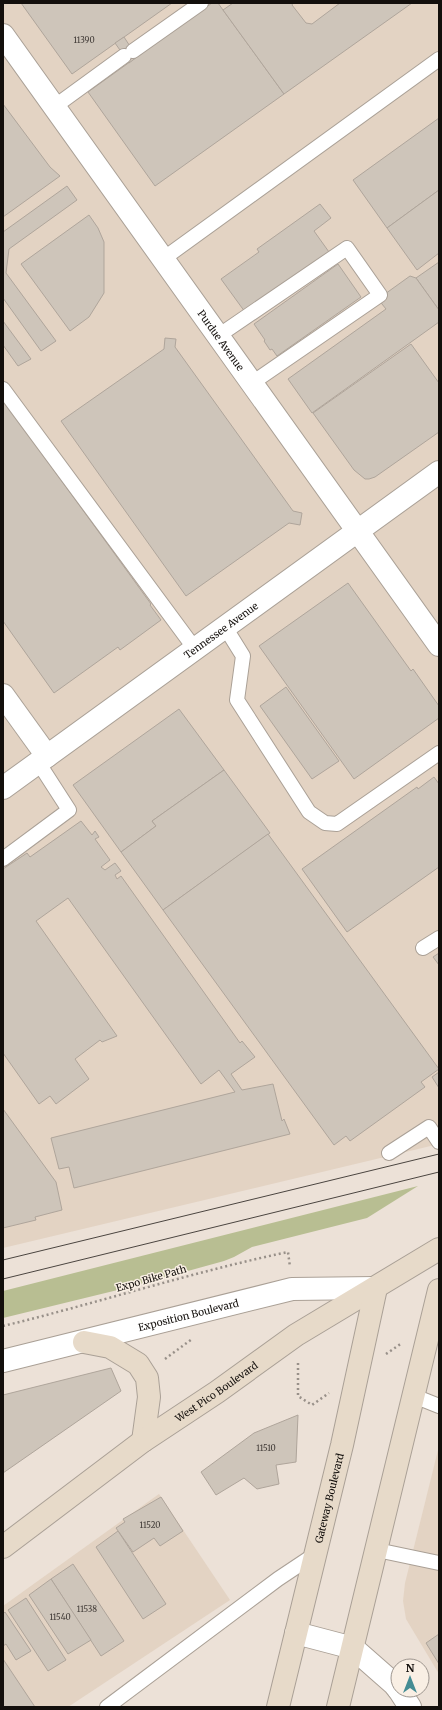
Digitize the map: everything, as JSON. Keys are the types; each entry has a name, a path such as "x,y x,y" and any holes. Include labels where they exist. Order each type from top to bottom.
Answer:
{"main road":[{"name":"West Pico Boulevard","path":"3,1547 143,1442 217,1392 296,1335 439,1249"},
{"name":"Gateway Boulevard","path":"278,1707 317,1552 376,1288"},
{"path":"338,1707 439,1290"},
{"path":"84,1342 110,1347 138,1364 147,1378 149,1397 143,1442"}],"street":[{"name":"Purdue Avenue","path":"3,35 439,645"},
{"name":"Tennessee Avenue","path":"3,788 439,472"},
{"path":"3,696 42,759"},
{"name":"Exposition Boulevard","path":"3,1361 292,1289 376,1288"},
{"path":"296,1633 353,1648 390,1680"},
{"path":"404,1698 410,1707"}],"lane":[{"path":"54,106 201,3"},
{"path":"163,259 439,59"},
{"path":"218,336 347,248 380,295 252,383"},
{"path":"3,389 195,649"},
{"path":"225,627 243,656 237,700 309,812 325,823 337,824 439,753"},
{"path":"3,859 69,810 42,759"},
{"path":"423,948 439,938"},
{"path":"390,1153 429,1127 439,1142"},
{"path":"414,1396 439,1406"},
{"path":"377,1550 439,1563"},
{"path":"107,1707 278,1579 317,1552"}],"path":[{"name":"Expo Bike Path","path":"3,1326 54,1314 184,1277 288,1252 290,1268"},
{"path":"165,1359 195,1338"},
{"path":"298,1390 298,1396 312,1405 318,1400"}],"shaded area":[{"path":"3,3 439,3 439,1144 3,1248"},
{"path":"439,1446 439,1674 406,1619 403,1601 405,1583"},
{"path":"159,1494 230,1600 68,1707 3,1707 3,1606"}],"green space":[{"path":"418,1186 367,1218 252,1247 224,1261 130,1287 3,1318 3,1291"}],"building":[{"path":"21,3 172,3 72,74"},
{"path":"212,3 218,3 284,94 155,186 88,92"},
{"path":"233,3 293,3 292,5 306,23 312,24 340,3 412,3 284,94 223,10"},
{"path":"124,37 137,57 129,63 115,43"},
{"path":"3,104 50,167 60,176 3,217"},
{"path":"439,118 439,190 387,228 353,180"},
{"path":"67,186 77,200 9,249 6,273 56,341 41,351 3,298 3,232"},
{"path":"439,190 439,253 417,270 387,228"},
{"path":"320,204 331,218 314,231 329,252 245,312 221,279 259,252 257,249"},
{"path":"89,215 98,228 104,242 104,293 89,317 70,331 21,264"},
{"path":"439,262 439,310 416,278"},
{"path":"338,264 361,297 277,356 272,349 270,350 254,324"},
{"path":"410,276 416,278 439,310 439,322 312,413 288,379 386,309 378,299"},
{"path":"3,321 31,359 18,366 3,345"},
{"path":"165,338 176,339 175,347 293,511 302,513 300,525 289,523 186,596 61,421 164,349"},
{"path":"411,344 439,383 439,432 375,477 365,479 354,470 313,413"},
{"path":"3,400 151,604 150,605 161,620 120,650 118,647 54,693 3,621"},
{"path":"348,583 411,671 413,669 439,706 439,718 354,779 259,646"},
{"path":"286,687 339,761 312,779 260,706"},
{"path":"179,709 224,770 152,821 156,826 121,852 73,785"},
{"path":"224,770 270,833 163,910 121,852 156,826 152,821"},
{"path":"434,777 439,784 439,867 347,932 302,869 417,787 418,789"},
{"path":"81,821 92,835 95,831 99,837 95,839 110,860 101,867 105,870 115,863 121,871 115,875 117,879 121,876 240,1043 242,1041 255,1057 231,1074 242,1090 273,1084 282,1121 284,1119 290,1134 74,1188 69,1167 59,1169 51,1138 235,1092 219,1070 201,1084 68,898 36,921 117,1036 102,1042 100,1040 75,1059 89,1079 56,1104 50,1096 39,1104 3,1053 3,869 27,853 30,857"},
{"path":"268,834 439,1069 421,1082 425,1087 350,1141 346,1136 334,1145 163,910"},
{"path":"439,953 439,965 433,957"},
{"path":"439,1072 439,1088 432,1077"},
{"path":"3,1109 56,1182 62,1210 35,1217 36,1220 3,1228"},
{"path":"111,1368 121,1391 3,1473 3,1395"},
{"path":"298,1415 296,1462 276,1465 279,1484 257,1489 244,1478 216,1495 201,1472 254,1433"},
{"path":"161,1497 183,1531 160,1546 154,1538 133,1552 116,1528 125,1522 123,1519"},
{"path":"118,1531 166,1604 143,1619 96,1547"},
{"path":"73,1564 124,1641 101,1656 51,1579"},
{"path":"51,1579 91,1640 68,1654 29,1595"},
{"path":"26,1598 66,1660 48,1671 8,1610"},
{"path":"5,1612 31,1651 16,1660 6,1644 3,1646 3,1614"},
{"path":"439,1634 439,1664 426,1643"},
{"path":"3,1659 35,1707 3,1707"}],"tram line":[{"path":"3,1260 439,1154"},
{"path":"3,1279 439,1172"}]}
